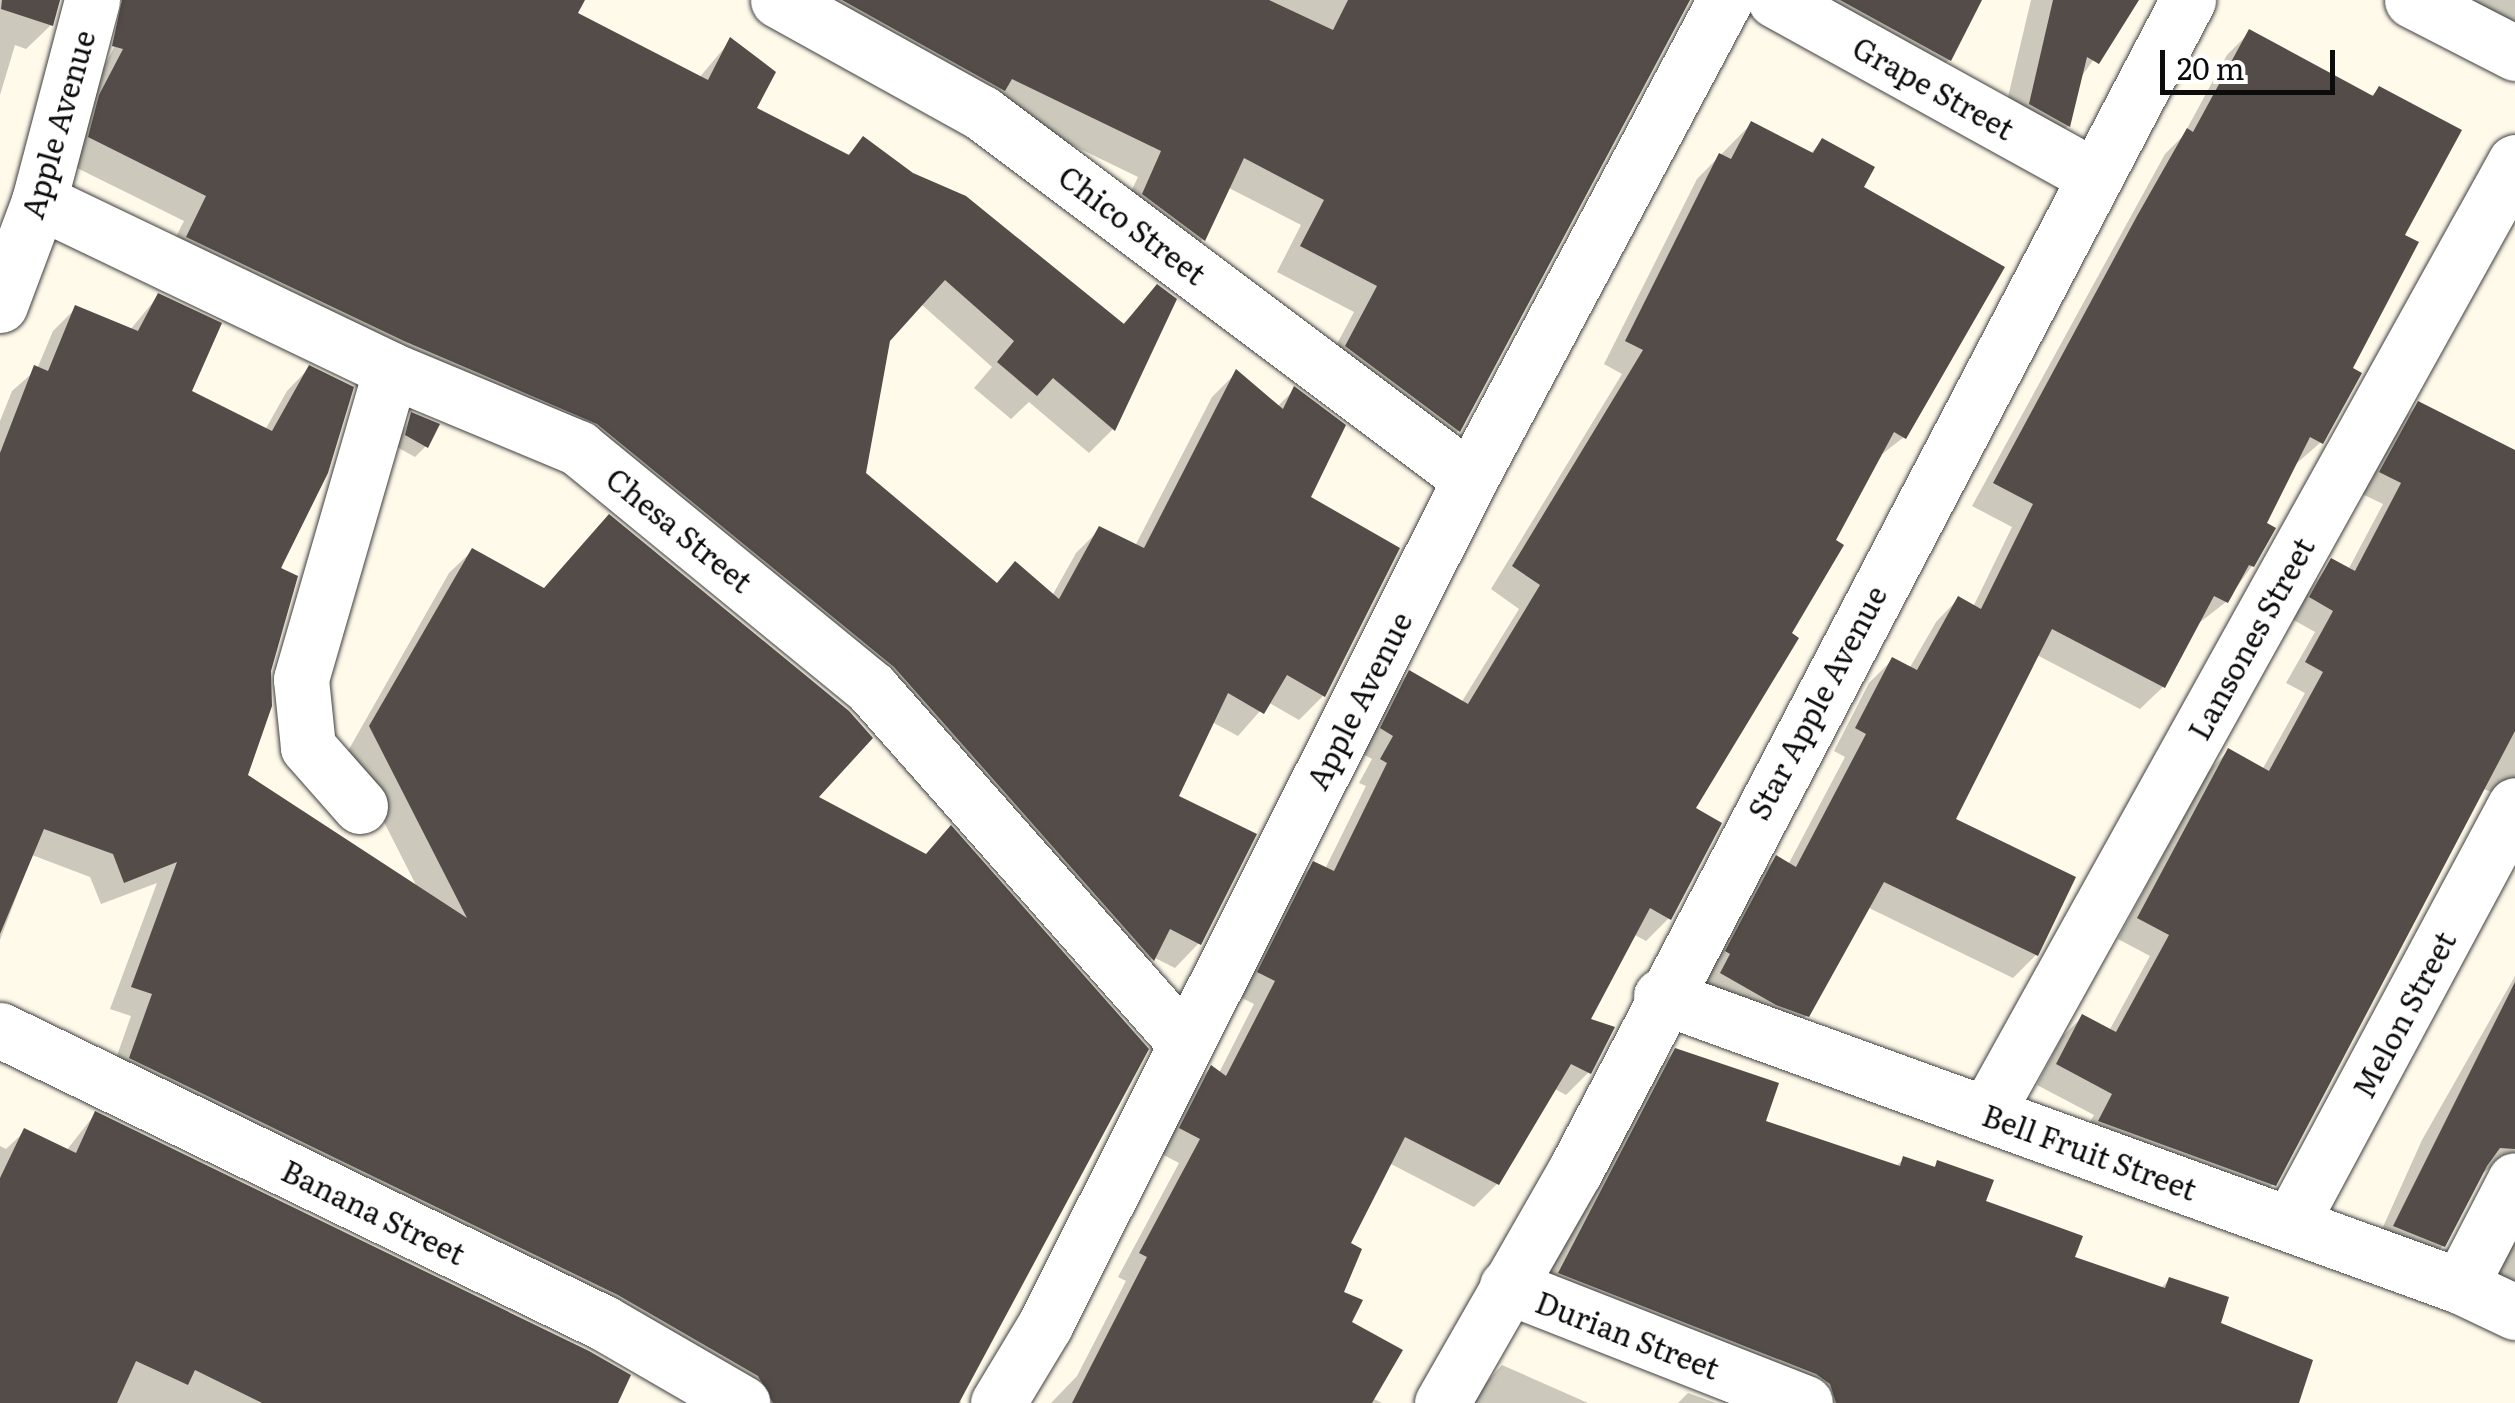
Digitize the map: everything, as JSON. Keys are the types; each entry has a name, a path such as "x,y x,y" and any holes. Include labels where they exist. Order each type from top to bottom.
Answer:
{"street":[{"name":"Apple Avenue","path":"0,305 38,201 92,0"},
{"name":"Chico Street","path":"778,0 982,113 1470,479"},
{"name":"Apple Avenue","path":"998,1403 1044,1325 1470,479 1726,0"},
{"name":"Grape Street","path":"1775,0 2092,175"},
{"name":"Star Apple Avenue","path":"1442,1403 1575,1170 1662,996 2092,175 2188,0"},
{"path":"2412,0 2515,53"},
{"name":"Lansones Street","path":"1986,1114 2515,162"},
{"name":"Chesa Street","path":"38,201 391,370 578,448 717,556 871,688 1185,1043"},
{"path":"360,806 308,747 301,679 391,370"},
{"name":"Melon Street","path":"2291,1223 2515,806"},
{"name":"Bell Fruit Street","path":"1662,996 2291,1223 2460,1286 2515,1312"},
{"name":"Banana Street","path":"0,1030 604,1322 742,1403"},
{"path":"2460,1286 2515,1180"},
{"name":"Durian Street","path":"1507,1286 1805,1403"}],"building":[{"path":"2,0 60,0 53,26 1,9"},
{"path":"122,0 585,0 578,13 708,80 730,37 776,72 757,108 849,155 863,136 913,173 966,196 1124,324 1157,284 1177,299 1115,431 1053,378 1037,396 997,362 1014,341 945,280 890,341 866,473 997,583 1015,561 1059,599 1099,526 1144,548 1236,369 1283,409 1294,386 1346,425 1311,497 1400,548 1325,697 1287,675 1264,714 1228,693 1179,796 1257,834 1201,945 1170,929 1154,961 894,667 597,424 404,341 186,237 206,196 88,137 99,95 123,49 112,46"},
{"path":"842,0 1269,0 1333,30 1348,0 1690,0 1460,432 1345,346 1377,286 1300,246 1324,200 1244,158 1205,241 1142,194 1161,151 1012,79 1005,91"},
{"path":"1840,0 1982,0 1951,61"},
{"path":"2053,0 2139,0 2099,64 2087,57 2070,127 2029,104"},
{"path":"2249,29 2373,96 2379,86 2462,130 2405,235 2419,242 2353,368 2362,373 2323,444 2310,437 2267,523 2276,528 2254,567 2249,565 2228,603 2214,596 2165,688 2052,629 1956,819 2076,877 2038,956 1884,882 1809,1017 1776,1005 1720,973 1730,954 1725,951 1776,855 1796,867 1866,734 1855,728 1892,657 1917,670 1958,596 1981,609 2033,504 1993,483 2137,216 2187,128 2193,132"},
{"path":"1751,121 1813,153 1822,138 1875,167 1864,187 2005,267 1906,439 1894,432 1836,540 1844,545 1792,633 1799,638 1696,808 1722,823 1671,920 1650,908 1591,1019 1615,1027 1591,1074 1571,1064 1499,1185 1405,1137 1351,1243 1362,1249 1344,1292 1363,1300 1352,1322 1403,1350 1372,1403 1072,1403 1147,1257 1139,1253 1200,1139 1179,1128 1211,1065 1226,1076 1275,981 1257,972 1313,861 1334,871 1387,763 1380,759 1393,736 1380,728 1409,670 1468,704 1540,585 1512,566 1643,350 1625,341 1719,153 1731,159"},
{"path":"158,293 222,323 192,391 272,431 309,365 354,387 328,473 281,568 298,576 271,671 272,706 248,775 467,918 369,726 472,548 544,588 609,514 849,711 873,738 819,797 926,854 951,825 1149,1049 959,1403 773,1403 758,1376 618,1295 129,1058 152,994 131,987 177,862 124,883 113,854 44,829 0,934 0,453 34,365 48,371 75,305 138,331"},
{"path":"2418,401 2515,450 2515,731 2276,1186 2098,1121 2112,1094 2056,1064 2082,1014 2116,1032 2169,935 2137,918 2228,748 2269,771 2323,672 2305,662 2333,611 2309,597 2331,558 2355,571 2401,483 2379,472"},
{"path":"411,412 440,424 428,448 405,435"},
{"path":"2515,982 2515,1149 2500,1148 2487,1166 2445,1247 2393,1226"},
{"path":"1675,1048 1779,1083 1766,1121 1900,1166 1903,1156 1935,1167 1937,1160 1994,1180 1986,1201 2083,1236 2075,1257 2165,1288 2169,1277 2229,1297 2221,1323 2313,1360 2299,1403 1836,1403 1830,1384 1816,1374 1558,1273"},
{"path":"95,1111 589,1351 631,1375 618,1403 262,1403 195,1370 188,1385 136,1361 117,1403 0,1403 0,1178 24,1128 76,1153"}]}
